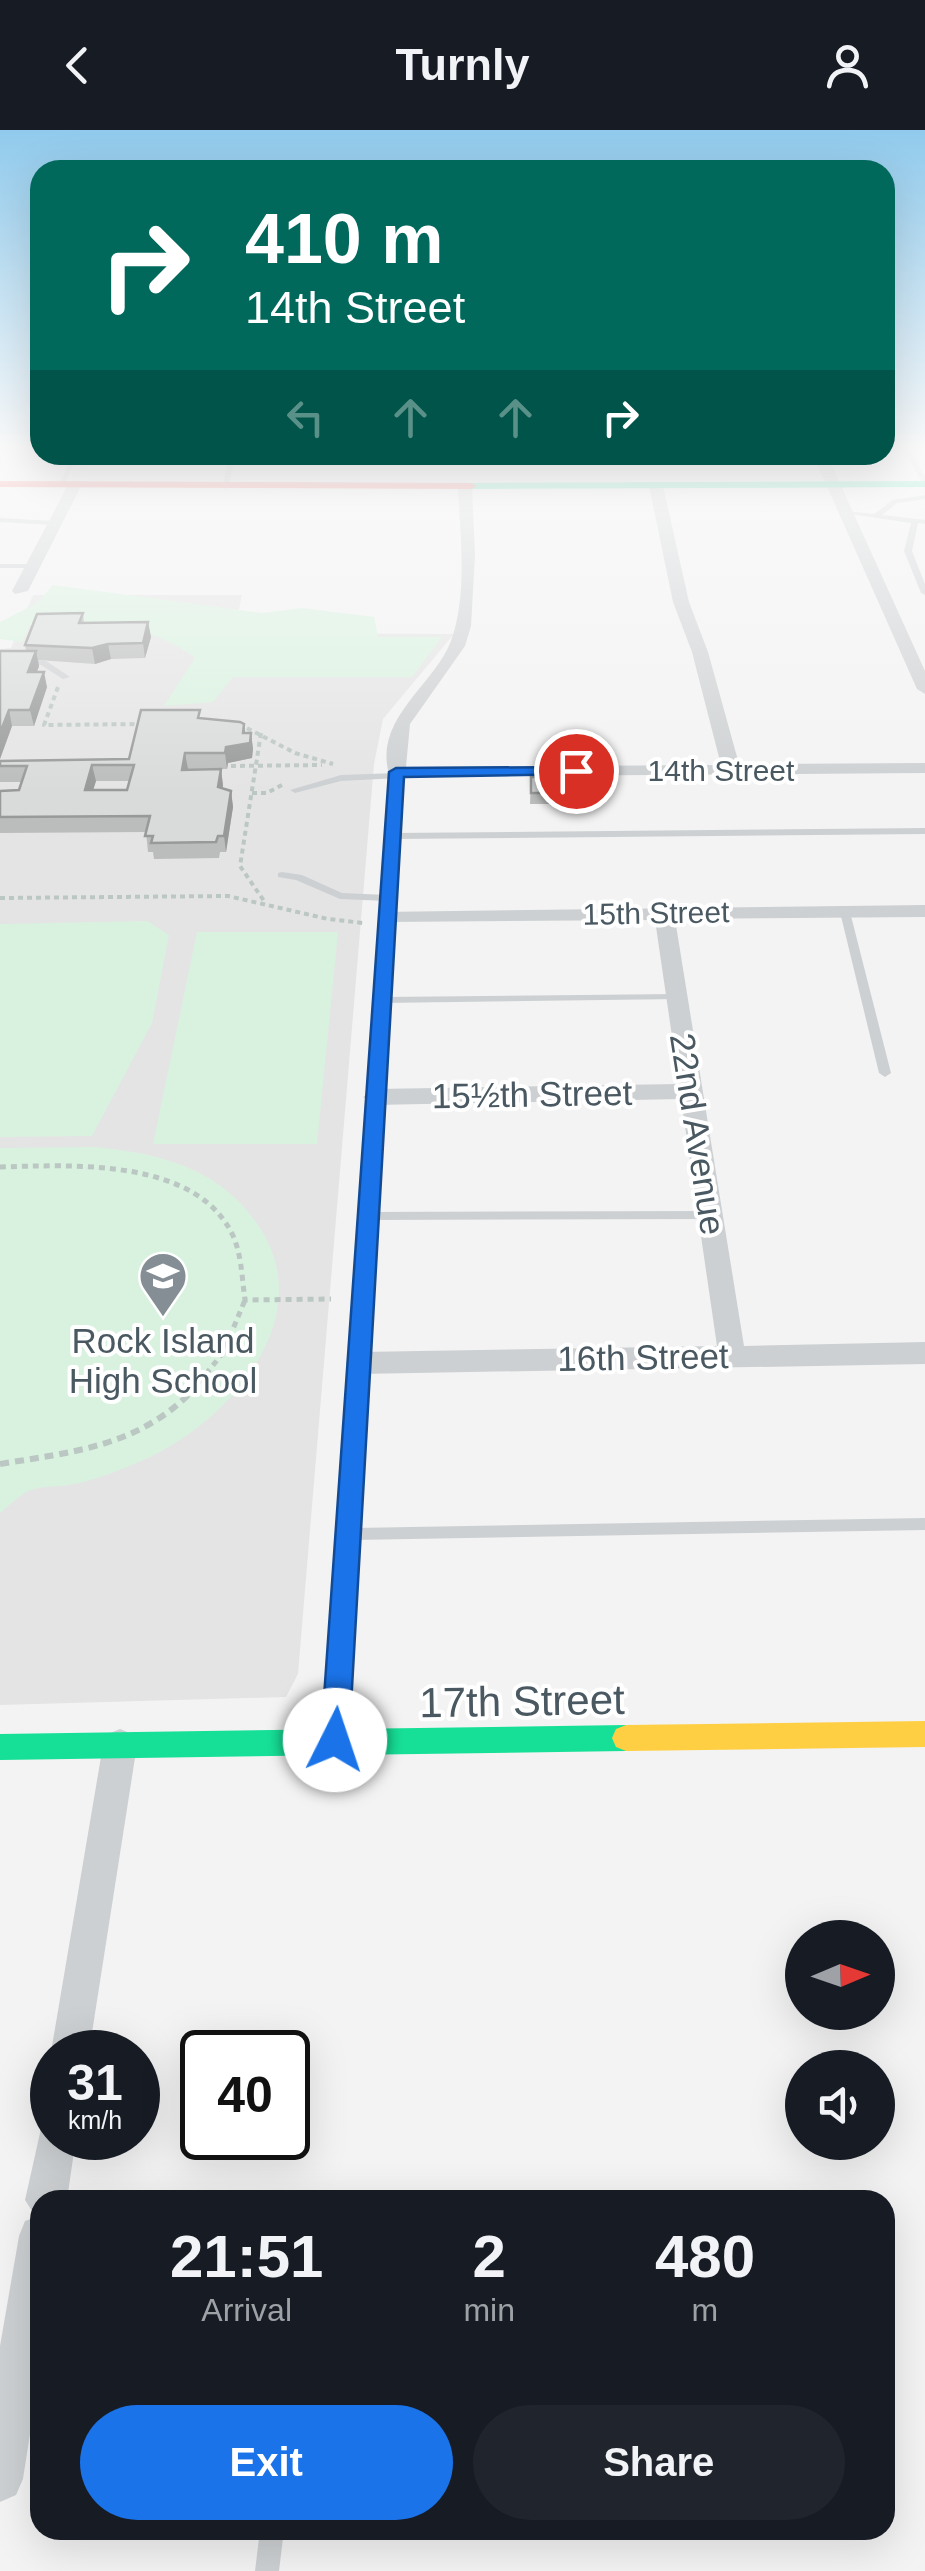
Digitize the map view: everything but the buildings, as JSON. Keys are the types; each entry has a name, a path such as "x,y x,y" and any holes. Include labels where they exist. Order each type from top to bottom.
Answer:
{"street":[{"path":"335,1740 382,1000 381,912 401,724 457,646 463,626 467,564"},
{"path":"673,564 731,770"},
{"path":"869,564 925,689"},
{"path":"20,591 36,566"},
{"name":"14th Street","path":"396,774 925,768"},
{"name":"15th Street","path":"381,912 925,911"},
{"name":"22nd Avenue","path":"664,913 732,1356"},
{"name":"15½th Street","path":"375,1097 689,1091"},
{"name":"16th Street","path":"360,1363 925,1353"},
{"name":"17th Street","path":"0,1747 925,1734"},
{"path":"74,2030 120,1745"},
{"path":"48,2190 52,2160"},
{"path":"0,2479 30,2323"}],"lane":[{"path":"0,566 36,566"},
{"path":"921,580 925,593"},
{"path":"0,658 43,663 66,677"},
{"path":"295,790 340,778 396,774"},
{"path":"392,836 925,831"},
{"path":"282,875 298,877 381,912"},
{"path":"845,912 885,1073"},
{"path":"382,1000 676,997"},
{"path":"368,1216 712,1214"},
{"path":"348,1534 925,1524"},
{"path":"268,2571 271,2540"}],"path":[{"path":"66,677 58,685 44,724 154,724"},
{"path":"227,724 245,724 295,753 336,765 232,766"},
{"path":"260,732 240,866 265,902"},
{"path":"0,898 228,896 265,902 312,918 381,912"},
{"path":"0,1168 108,1166 182,1189 231,1232 245,1300 238,1330 226,1354 172,1410 90,1450 0,1464"},
{"path":"245,1300 332,1299"}],"shaded area":[{"name":"Rock Island High School","path":"33,595 242,595 234,633 454,634 383,719 374,764 298,1674 286,1697 0,1705 0,649 11,648"}],"green space":[{"path":"53,585 262,613 302,608 374,617 378,637 442,637 412,677 233,677 213,702 164,706 195,658 158,637 117,627 30,625 22,642 0,639 0,622 37,603"},
{"path":"147,921 169,935 152,1023 92,1136 0,1137 0,924"},
{"path":"197,932 338,932 317,1144 153,1144"},
{"path":"94,1147 144,1154 190,1169 231,1194 248,1211 263,1233 277,1268 278,1303 270,1336 253,1368 230,1398 172,1445 96,1478 31,1490 0,1513 0,1148"}],"traffic: fast":[{"path":"0,1747 626,1738"}],"traffic: slow":[{"path":"335,1740 379,1045"},
{"path":"626,1738 925,1734"}],"traffic: jam":[{"path":"379,1045 396,773"}],"place":[{"name":"Rock Island High School","path":"163,1318"}],"route":[{"path":"335,1740 396,772 576,771"}]}
